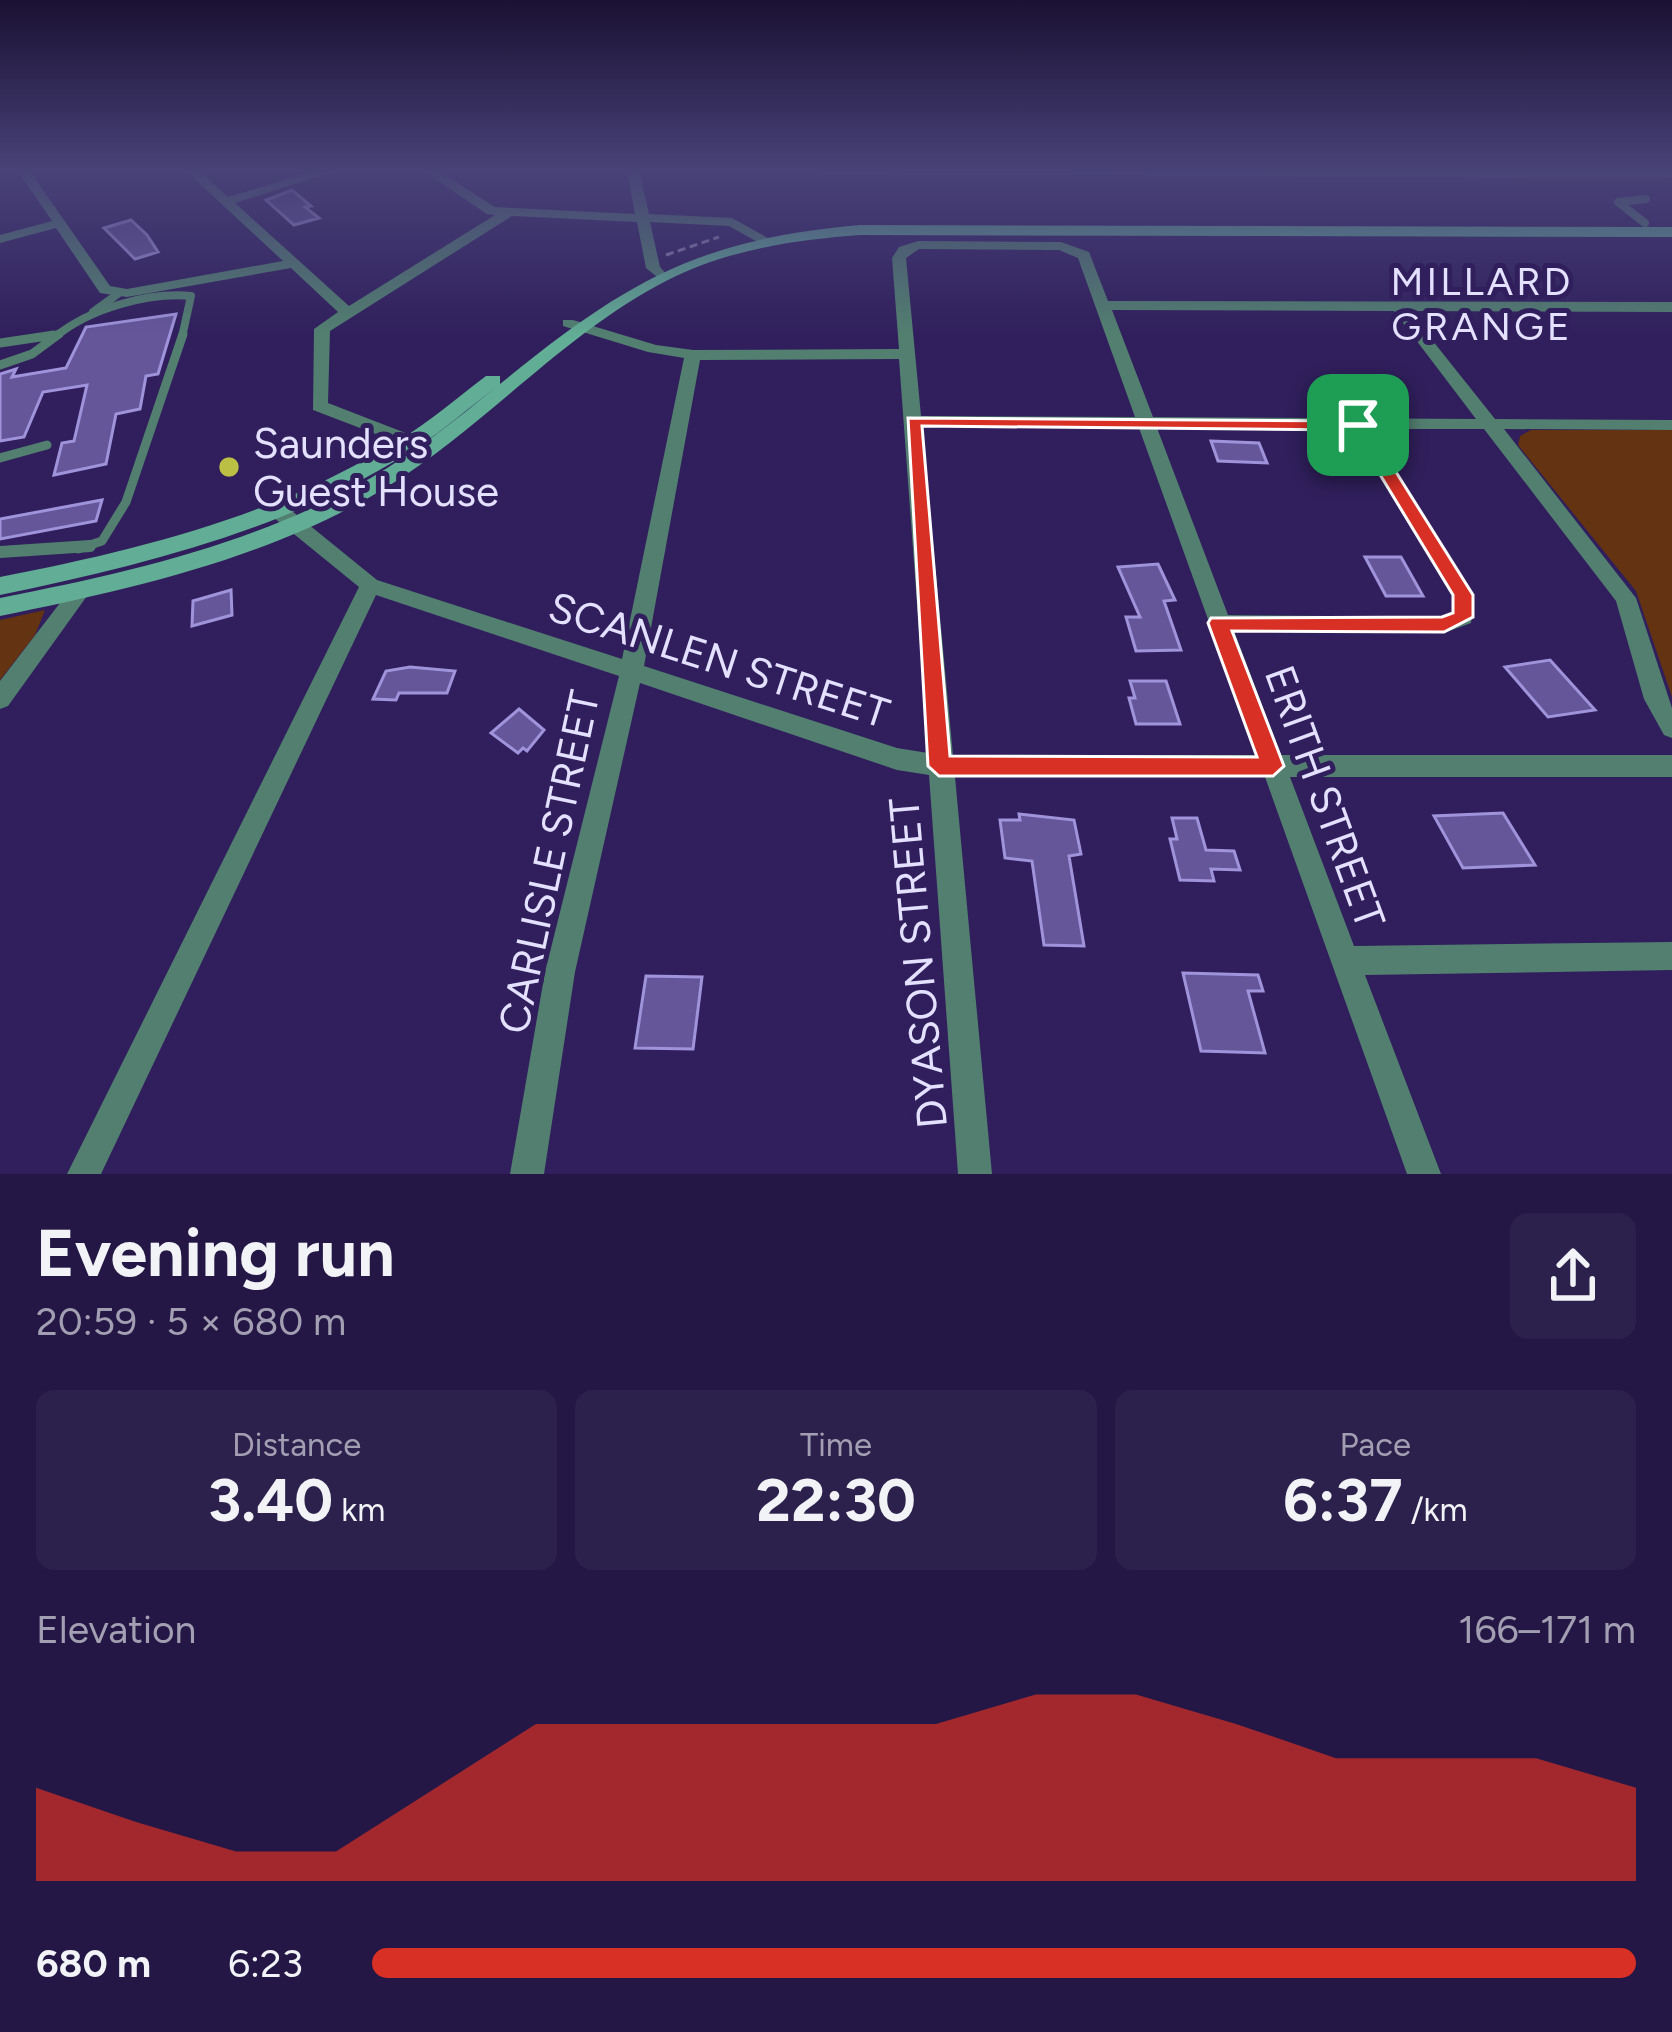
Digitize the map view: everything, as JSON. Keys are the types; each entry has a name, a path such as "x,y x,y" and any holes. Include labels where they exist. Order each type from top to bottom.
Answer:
{"main road":[{"path":"1581,228 1633,225"},
{"path":"0,607 214,556 421,446 576,325 657,272 765,238 860,230 1672,228"},
{"path":"0,586 138,558 287,519"}],"street":[{"path":"0,239 54,225"},
{"path":"58,225 101,288 119,293 291,264"},
{"path":"249,225 346,311"},
{"path":"421,446 324,410 316,400 322,329 488,225"},
{"path":"643,225 657,272"},
{"path":"743,225 765,238"},
{"name":"DYASON STREET","path":"975,1174 899,258 908,247 985,232"},
{"name":"ERITH STREET","path":"985,232 1075,248 1084,255 1424,1174"},
{"path":"1104,305 1672,307"},
{"path":"1398,306 1625,598 1641,635 1658,707 1672,728"},
{"path":"576,325 693,355 907,355"},
{"name":"CARLISLE STREET","path":"527,1174 560,972 631,674 693,355"},
{"path":"914,421 1672,425"},
{"path":"1219,623 1444,625 1463,617 1463,595 1358,425"},
{"name":"SCANLEN STREET","path":"287,519 370,585 849,746 939,766 1672,766"},
{"path":"84,1174 370,585"},
{"path":"0,699 80,591"},
{"path":"1344,961 1672,956"}],"lane":[{"path":"0,365 35,357 57,334 119,293"},
{"path":"0,552 60,551 94,544 112,534 153,433 191,298 181,293 149,298 109,313 89,314"},
{"path":"0,343 57,334"},
{"path":"0,458 47,445"}],"shaded area":[{"path":"1531,430 1672,430 1672,697 1636,591 1518,445 1520,436"},
{"path":"45,610 35,635 0,680 0,620"}],"building":[{"path":"136,225 158,252 135,259 104,228"},
{"path":"176,314 158,374 146,376 140,409 116,414 106,464 54,475 62,443 74,441 87,385 43,392 24,437 0,441 0,374 16,369 12,377 66,368 86,327"},
{"path":"1211,441 1259,443 1267,463 1218,461"},
{"path":"102,500 96,521 0,539 0,519"},
{"path":"1365,557 1401,557 1423,596 1386,596"},
{"path":"1158,564 1175,600 1164,601 1181,650 1136,651 1126,617 1140,617 1118,567"},
{"path":"231,590 232,615 192,626 193,601"},
{"path":"1550,660 1595,710 1548,717 1505,667"},
{"path":"410,667 455,671 447,693 399,693 396,700 373,699 386,671"},
{"path":"1130,681 1166,681 1180,724 1136,724"},
{"path":"519,709 544,730 527,751 523,748 518,753 491,733"},
{"path":"1503,813 1535,865 1463,868 1434,816"},
{"path":"1019,814 1074,820 1081,854 1069,856 1084,946 1044,945 1032,861 1005,858 1000,820 1020,820"},
{"path":"1172,818 1197,818 1206,850 1234,851 1240,870 1211,869 1214,881 1180,880 1170,839 1177,839"},
{"path":"1183,973 1258,975 1263,991 1248,991 1265,1053 1201,1051"},
{"path":"646,976 702,977 693,1049 635,1048"}],"place":[{"name":"Saunders Guest House","path":"229,467"}],"district":[{"name":"MILLARD GRANGE","path":"1482,304"}],"route":[{"path":"914,421 1358,425 1463,595 1463,617 1444,625 1219,623 1273,766 939,766 914,421"}]}
